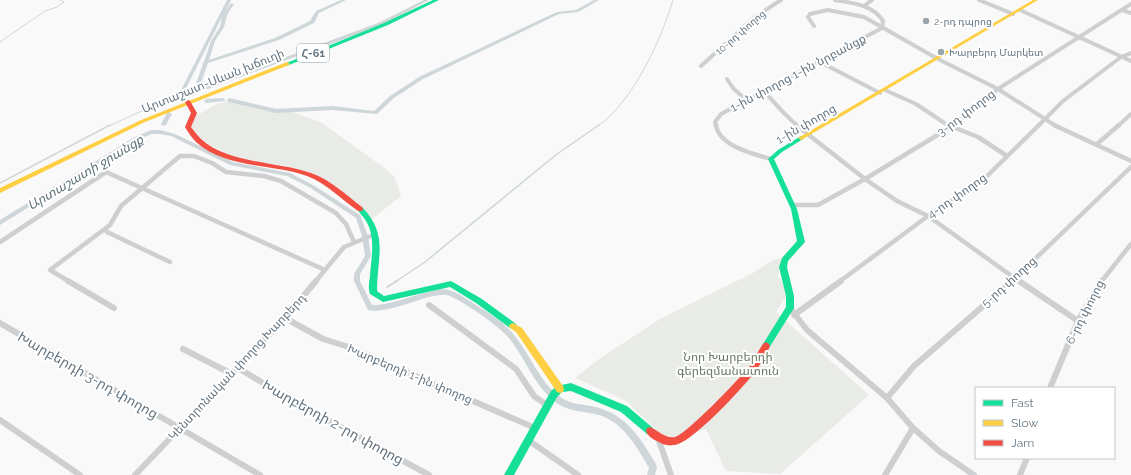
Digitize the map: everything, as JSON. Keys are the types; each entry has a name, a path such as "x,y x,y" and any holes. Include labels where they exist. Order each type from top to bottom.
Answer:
{"main road":[{"name":"Արտաշատ-Սևան խճուղի","path":"0,191 118,132 188,102 381,27 437,0"},
{"name":"1-ին փողոց","path":"792,312 792,300 784,276 784,262 801,242 794,205 771,159 780,151 883,92 1036,0"},
{"path":"188,102 194,113 188,127 198,140 223,154 245,162 280,166 311,175 348,201 360,207 370,220 377,246 376,265 372,283 373,292 382,299 451,284 479,301 519,330 558,390"},
{"path":"509,475 549,403 558,390 571,387 624,408 658,438 668,441 678,440 694,428 751,370 792,312"}],"street":[{"name":"10-րդ փողոց","path":"701,66 755,17 781,0"},
{"path":"835,0 864,6 882,18 884,22 882,28"},
{"path":"864,6 872,0"},
{"path":"979,0 1013,14"},
{"name":"3-րդ փողոց","path":"794,205 818,205 865,179 951,127 998,89 1131,4"},
{"path":"814,26 808,17 810,14 828,10 840,10 858,15 938,59 998,89 1056,126 1131,161"},
{"path":"1020,10 1131,61"},
{"path":"1122,10 1131,13"},
{"name":"1-ին փողոց 1-ին նրբանցք","path":"771,159 753,154 735,146 718,131 715,122 721,114 882,28"},
{"name":"4-րդ փողոց","path":"792,312 928,216 982,181 1063,101 1121,57 1131,53"},
{"path":"818,61 883,92 916,104 951,127 978,137 1007,156"},
{"path":"727,78 733,88 746,100"},
{"path":"764,92 782,110 784,115 865,179 897,201 928,216 1078,321"},
{"path":"1097,144 1131,114"},
{"path":"114,308 50,270 110,225 121,206 180,156 194,156 212,163 226,172 264,176 281,181 336,213 346,224 354,242"},
{"name":"5-րդ փողոց","path":"887,398 914,366 1015,278 1131,167"},
{"path":"0,242 106,172 325,270"},
{"path":"105,229 107,232 170,262"},
{"name":"Կենտրոնական փողոց Խարբերդ","path":"135,475 285,318 344,247 373,235"},
{"name":"6-րդ փողոց","path":"1050,387 1078,321 1104,276 1131,244"},
{"path":"429,305 516,369 534,396 549,403"},
{"path":"792,312 807,330 887,398 913,428 939,451 974,475"},
{"name":"Խարբերդի 1-ին փողոց","path":"285,318 324,339 350,347 535,428"},
{"name":"Խարբերդի 3-րդ փողոց","path":"0,323 260,475"},
{"path":"183,349 232,374"},
{"name":"Խարբերդի 2-րդ փողոց","path":"238,368 298,404 429,475"},
{"path":"0,420 80,475"},
{"path":"885,475 913,428"},
{"path":"658,438 671,475"},
{"path":"528,440 576,472 578,475"},
{"path":"1020,475 1027,459"}],"green space":[{"path":"230,100 293,112 322,123 386,169 395,178 401,196 372,219 319,179 283,165 245,163 208,144 189,129 194,117 215,105"},
{"name":"Նոր Խարբերդի գերեզմանատուն","path":"782,258 778,276 788,293 776,312 869,395 780,474 726,471 706,429 668,441 626,401 575,378 599,359 660,319 753,273 773,260"}],"waterway":[{"path":"0,42 45,11 57,7 64,2 60,0"},
{"path":"178,100 229,0"},
{"path":"206,62 277,39 312,22 317,12 344,0"},
{"path":"196,90 206,88 380,24 427,0"},
{"path":"229,100 276,111 332,108 375,113 392,97 421,78 558,13 577,11 597,0"},
{"path":"598,126 611,115 634,86 661,34 673,0"},
{"path":"206,62 213,41 222,27 225,15 232,4"},
{"path":"196,90 206,62"},
{"path":"191,95 196,90"},
{"path":"109,126 172,97"},
{"path":"206,101 223,100"},
{"path":"164,124 169,114"},
{"path":"0,183 110,125"},
{"path":"395,282 425,262 557,154 599,125"},
{"name":"Արտաշատի ջրանցք","path":"0,223 137,138 151,132 160,132 173,135 232,164 288,174 311,186 358,217 365,236 368,256 357,274 357,281 370,308 388,306 443,292 449,293 461,299 505,329 519,347 540,380 556,398 569,406 598,411 608,415 625,426 637,440 653,467 651,475"},
{"path":"387,287 397,281"}],"traffic: fast":[{"path":"287,64 386,24 437,0"},
{"path":"766,346 790,308 790,296 783,267 785,260 801,242 794,209 771,159 780,151 801,138"},
{"path":"360,209 368,218 373,227 375,238 376,249 373,292 383,299 451,284 479,301 513,326"},
{"path":"509,475 554,394 560,389 571,387 624,409 650,431"}],"traffic: slow":[{"path":"801,138 1036,0"},
{"path":"0,191 143,121 287,64"},
{"path":"513,326 519,330 560,389"}],"traffic: jam":[{"path":"188,102 194,113 188,127 199,140 212,150 227,156 295,170 310,175 330,186 360,209"},
{"path":"650,431 656,436 667,441 678,440 684,436 716,407 747,375 766,346"}],"place":[{"name":"2-րդ դպրոց","path":"926,21"},
{"name":"Խարբերդ Մարկետ","path":"941,52"}]}
